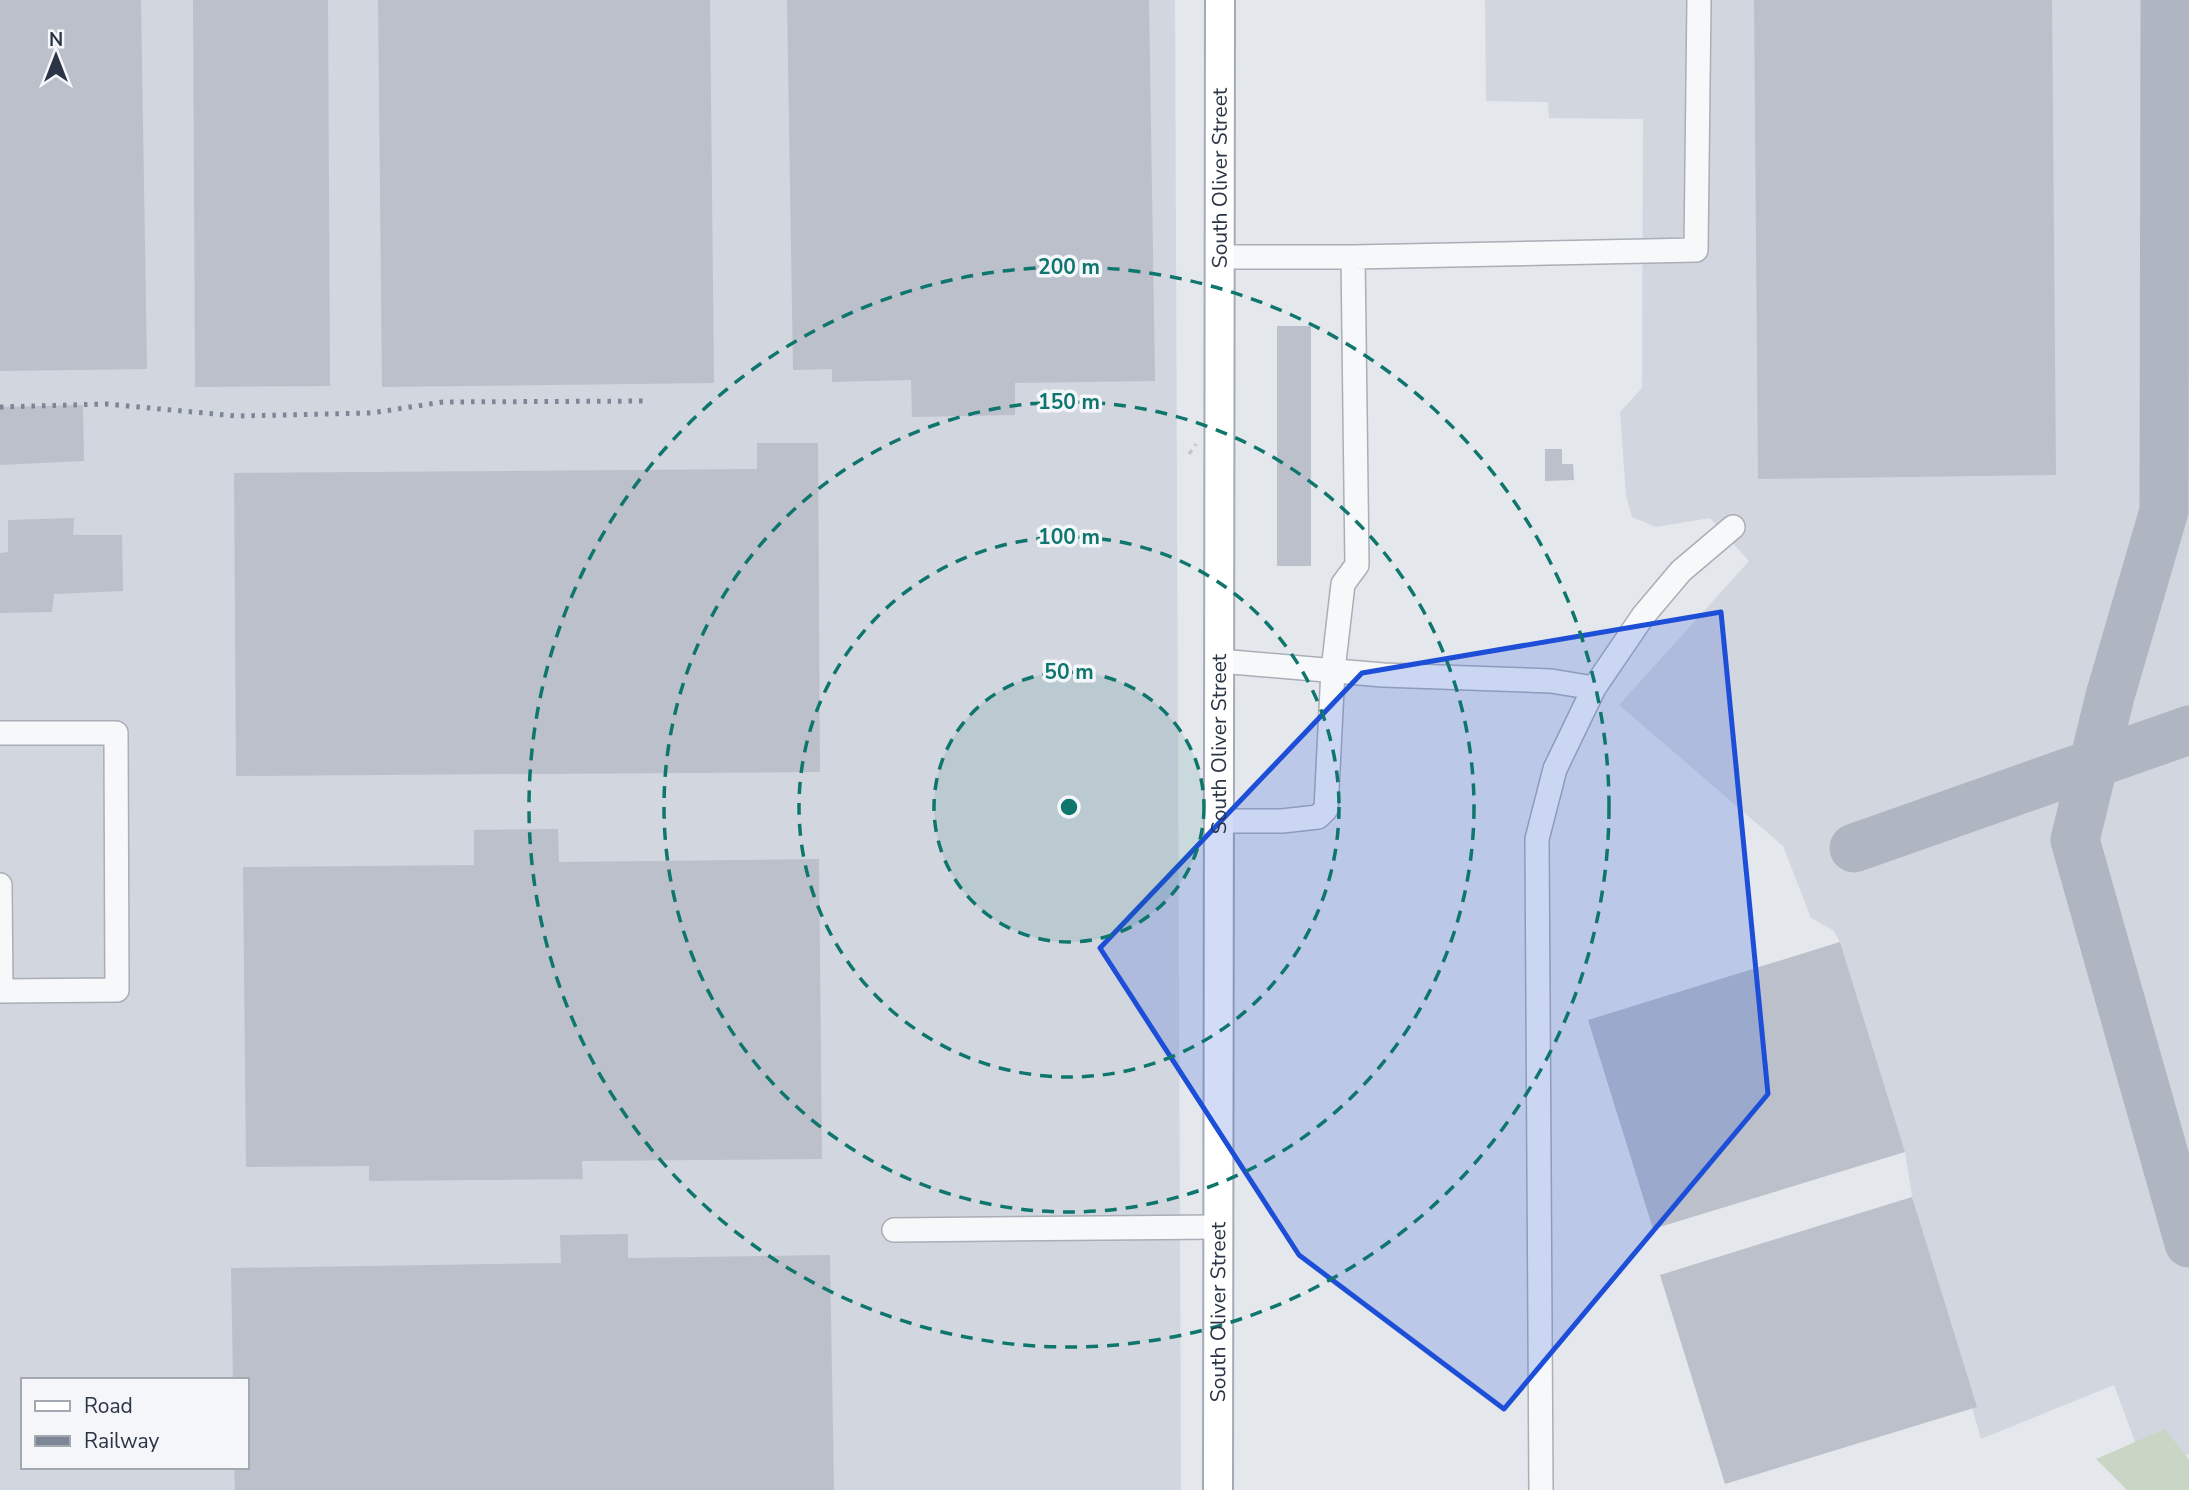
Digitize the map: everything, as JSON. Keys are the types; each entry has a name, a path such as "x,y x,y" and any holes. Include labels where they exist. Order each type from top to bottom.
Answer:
{"main road":[{"name":"South Oliver Street","path":"1218,1490 1220,0"}],"lane":[{"path":"1220,257 1696,250 1699,0"},
{"path":"1219,821 1282,821 1318,817 1326,809 1333,670 1343,584 1357,565 1353,257"},
{"path":"1541,1490 1537,839 1555,769 1594,688 1643,616 1681,572 1733,527"},
{"path":"1220,661 1383,675 1551,681 1594,688"},
{"path":"0,733 117,733 117,990 0,991 0,886"},
{"path":"894,1230 1218,1227"}],"highlighted area":[{"path":"1721,612 1768,1094 1504,1409 1299,1255 1100,948 1362,673"}],"shaded area":[{"path":"0,0 1175,0 1181,1490 0,1490"},
{"path":"1485,0 2189,0 2189,1454 2171,1460 2135,1442 2114,1385 1981,1439 1913,1202 1905,1152 1840,942 1833,930 1811,918 1783,846 1619,705 1749,561 1710,518 1656,527 1632,517 1626,496 1620,412 1642,388 1643,119 1549,118 1548,102 1486,101"}],"green space":[{"path":"2165,1429 2189,1460 2189,1490 2127,1490 2096,1459"}],"building":[{"path":"0,0 141,0 147,369 0,371"},
{"path":"193,0 328,0 330,386 195,387"},
{"path":"378,0 710,0 714,383 382,387"},
{"path":"787,0 1149,0 1155,381 1015,383 1015,415 912,417 911,380 832,382 832,369 793,370"},
{"path":"1754,0 2052,0 2056,475 1758,479"},
{"path":"1277,326 1311,326 1311,566 1277,566"},
{"path":"83,405 84,461 0,465 0,407"},
{"path":"757,443 818,443 820,772 236,776 234,473 757,469"},
{"path":"1545,449 1562,449 1562,464 1573,464 1574,480 1545,481"},
{"path":"74,518 73,535 122,535 123,591 54,594 52,612 0,613 0,553 8,552 8,520"},
{"path":"558,829 559,862 819,859 822,1159 582,1161 583,1179 369,1181 369,1166 246,1167 243,867 474,865 474,830"},
{"path":"1840,942 1905,1152 1653,1229 1588,1020"},
{"path":"1912,1197 1977,1407 1725,1484 1660,1275"},
{"path":"628,1234 628,1258 830,1255 834,1490 235,1490 234,1469 248,1469 248,1378 233,1378 231,1268 561,1263 560,1235"}],"taxiway":[{"path":"2165,0 2164,511 2110,696 2075,840 2189,1243"},
{"path":"1854,848 2189,730"}],"railway":[{"path":"0,407 106,404 237,416 371,413 443,402 648,401"}]}
